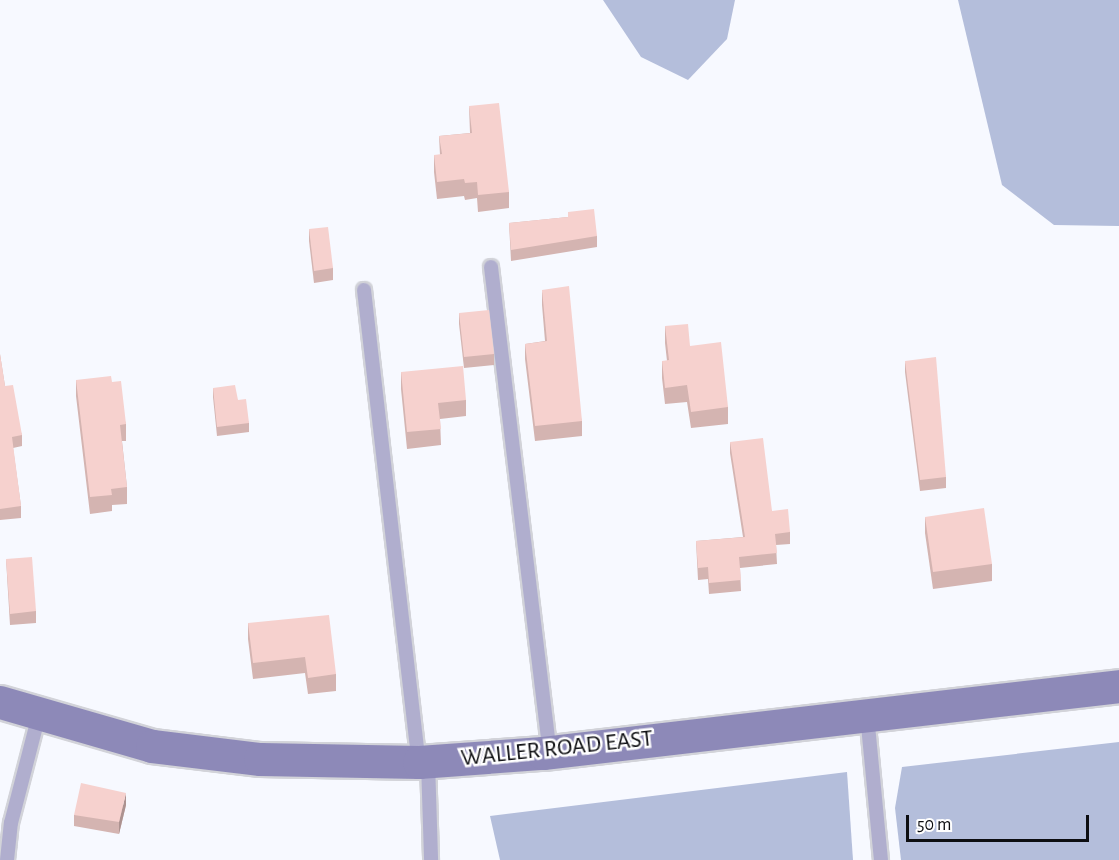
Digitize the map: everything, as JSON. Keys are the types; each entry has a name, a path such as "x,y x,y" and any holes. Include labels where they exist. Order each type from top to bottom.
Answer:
{"street":[{"name":"WALLER ROAD EAST","path":"0,702 152,746 260,759 423,762 550,752 1119,686"}],"lane":[{"path":"491,267 550,752"},
{"path":"364,290 423,762 430,860"},
{"path":"8,860 10,823 39,715"},
{"path":"867,715 881,860"}],"shaded area":[{"path":"603,0 735,0 727,39 688,80 641,57"},
{"path":"958,0 1119,0 1119,226 1054,225 1002,185"},
{"path":"1119,742 1119,860 901,860 895,808 902,767"},
{"path":"847,772 853,860 500,860 490,816"}],"building":[{"path":"499,103 509,192 478,195 477,182 465,183 464,179 437,182 434,155 442,154 439,136 472,133 469,106"},
{"path":"594,209 597,236 511,250 509,223 568,217 568,212"},
{"path":"328,227 333,268 314,271 309,229"},
{"path":"569,286 582,421 535,426 525,344 547,341 542,290"},
{"path":"489,310 494,354 464,357 459,313"},
{"path":"688,324 690,346 721,342 728,407 691,412 687,385 665,388 662,361 669,360 665,326"},
{"path":"0,354 5,386 13,385 22,435 12,437 21,506 0,509"},
{"path":"936,357 946,477 920,480 905,361"},
{"path":"463,366 466,400 438,403 441,429 407,432 401,372"},
{"path":"111,376 112,382 121,381 126,424 120,425 127,487 111,489 112,495 90,497 76,380"},
{"path":"235,385 238,400 246,399 249,423 217,427 213,388"},
{"path":"763,438 772,511 788,509 790,532 775,534 777,553 739,557 741,580 709,583 708,567 698,568 696,541 745,537 730,442"},
{"path":"984,508 992,564 933,572 925,517"},
{"path":"32,557 36,611 10,614 6,559"},
{"path":"329,615 336,674 308,678 305,657 253,663 248,623"},
{"path":"81,783 126,793 119,822 74,815"}]}
